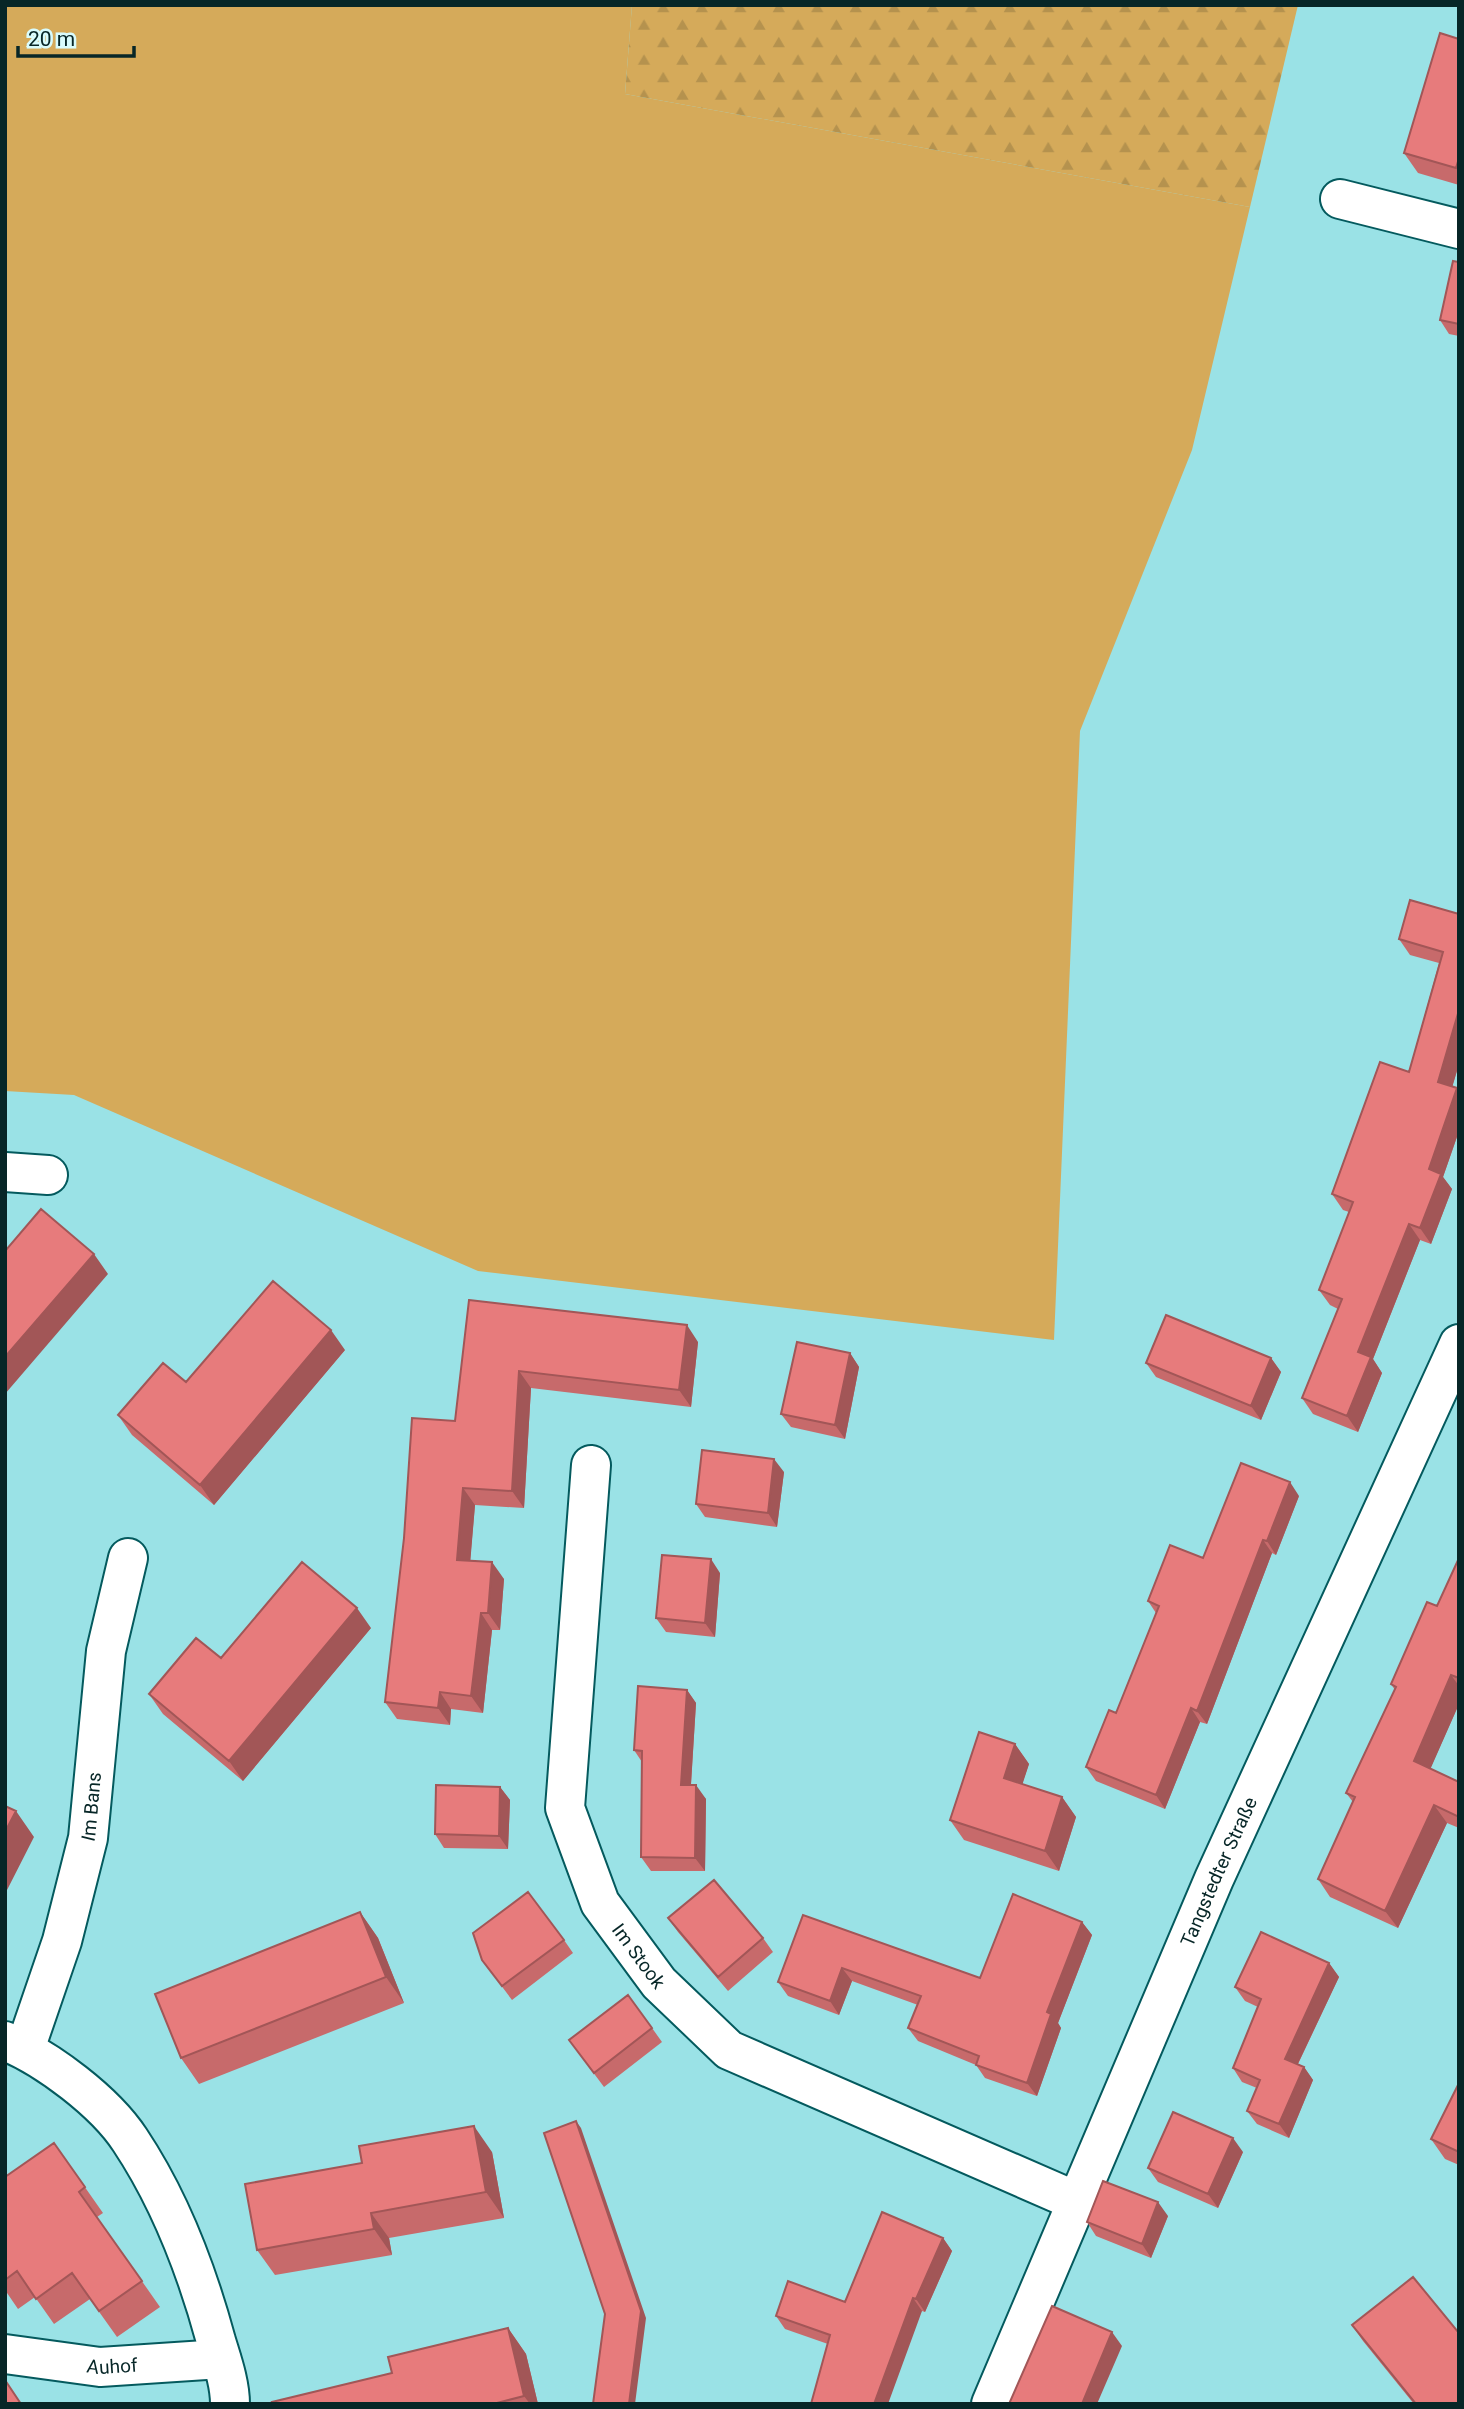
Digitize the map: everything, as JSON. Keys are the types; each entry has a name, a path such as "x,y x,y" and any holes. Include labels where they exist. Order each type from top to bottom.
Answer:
{"street":[{"path":"1340,199 1459,229"},
{"path":"5,1172 48,1175"},
{"name":"Tangstedter Straße","path":"991,2404 1214,1879 1459,1344"},
{"name":"Im Stook","path":"591,1465 565,1808 600,1903 659,1983 729,2050 1078,2202"},
{"name":"Im Bans","path":"128,1558 106,1651 88,1838 62,1941 15,2045 83,2091 129,2138 165,2203 202,2288 230,2404"},
{"name":"Auhof","path":"5,2354 100,2367 221,2359"}],"green space":[{"path":"5,5 632,5 625,94 1250,207 1192,450 1080,731 1054,1340 478,1271 74,1095 5,1091"},
{"path":"632,5 1298,5 1250,207 625,94"}],"building":[{"path":"1440,33 1459,39 1459,158 1456,168 1404,153"},
{"path":"1453,261 1459,262 1459,324 1440,320"},
{"path":"1410,900 1459,914 1459,1010 1438,1082 1457,1088 1429,1169 1441,1174 1420,1228 1409,1224 1358,1352 1371,1357 1347,1416 1302,1398 1342,1299 1319,1290 1353,1202 1332,1194 1380,1062 1409,1072 1443,952 1399,939"},
{"path":"41,1209 94,1254 5,1357 5,1251"},
{"path":"273,1281 331,1330 200,1485 118,1415 163,1363 186,1382"},
{"path":"469,1300 687,1325 679,1390 519,1371 512,1491 463,1488 457,1560 492,1562 488,1613 481,1613 471,1696 440,1692 438,1708 385,1702 404,1538 412,1418 455,1421"},
{"path":"1166,1315 1271,1358 1251,1406 1146,1363"},
{"path":"797,1342 850,1353 835,1425 781,1414"},
{"path":"702,1450 774,1459 768,1513 696,1504"},
{"path":"1241,1463 1290,1482 1267,1541 1263,1540 1197,1711 1191,1708 1156,1795 1086,1767 1109,1710 1116,1713 1159,1606 1148,1601 1170,1545 1203,1558"},
{"path":"662,1555 711,1559 705,1623 656,1618"},
{"path":"1459,1558 1459,1678 1451,1675 1414,1761 1459,1782 1459,1817 1434,1805 1385,1911 1318,1879 1355,1797 1346,1793 1396,1687 1391,1684 1427,1602 1437,1606"},
{"path":"302,1562 357,1608 229,1761 149,1694 196,1638 221,1658"},
{"path":"638,1686 687,1690 681,1785 696,1785 695,1858 641,1857 642,1751 634,1750"},
{"path":"979,1732 1015,1744 1004,1778 1062,1797 1045,1851 950,1820"},
{"path":"436,1785 500,1787 499,1836 435,1834"},
{"path":"5,1806 16,1811 5,1832"},
{"path":"714,1880 763,1938 718,1977 668,1918"},
{"path":"528,1892 564,1940 502,1986 482,1960 473,1933"},
{"path":"1013,1894 1082,1922 1047,2012 1051,2014 1027,2083 976,2065 979,2056 908,2028 921,1996 842,1968 830,2001 778,1982 803,1915 980,1978"},
{"path":"360,1912 386,1977 181,2058 155,1994"},
{"path":"1261,1932 1329,1963 1285,2059 1304,2067 1279,2124 1247,2111 1260,2080 1233,2068 1261,1999 1235,1987"},
{"path":"628,1995 652,2028 594,2073 569,2040"},
{"path":"1459,2083 1459,2152 1431,2139"},
{"path":"1173,2112 1233,2138 1208,2194 1148,2168"},
{"path":"576,2121 641,2311 629,2404 593,2404 605,2314 544,2133"},
{"path":"474,2126 486,2192 371,2213 374,2229 257,2250 245,2184 362,2163 359,2146"},
{"path":"54,2143 85,2187 79,2192 142,2281 99,2311 72,2273 36,2299 17,2271 5,2280 5,2177"},
{"path":"1103,2181 1158,2202 1142,2244 1087,2222"},
{"path":"882,2212 943,2238 916,2299 913,2298 874,2404 811,2404 830,2335 776,2316 788,2281 845,2302"},
{"path":"1413,2277 1459,2333 1459,2404 1416,2404 1352,2325"},
{"path":"1052,2306 1112,2332 1082,2404 1009,2404"},
{"path":"508,2328 524,2396 493,2404 272,2402 392,2373 388,2357"},
{"path":"5,2380 21,2404 5,2404"}]}
